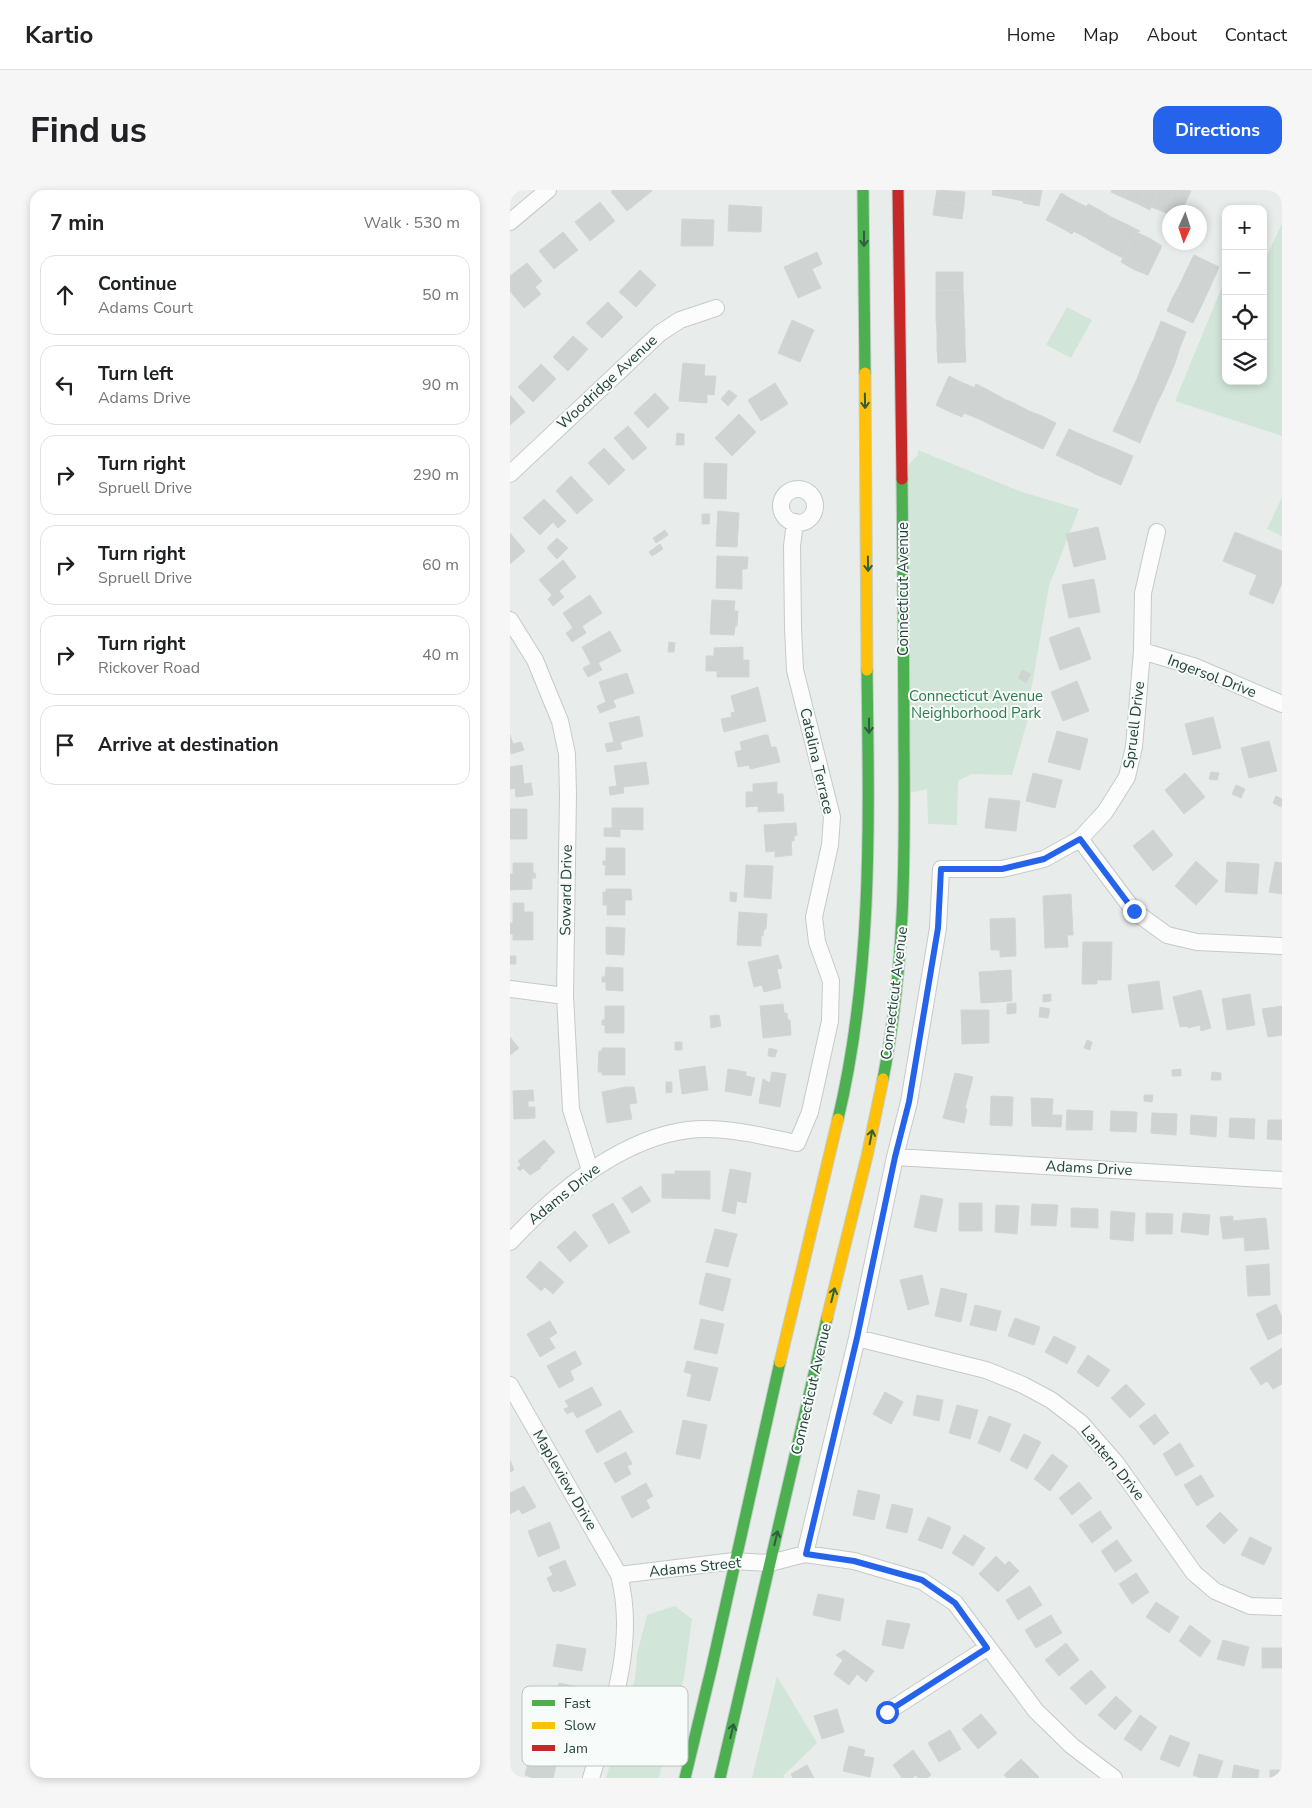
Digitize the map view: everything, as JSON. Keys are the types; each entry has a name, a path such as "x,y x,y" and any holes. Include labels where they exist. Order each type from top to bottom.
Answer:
{"main road":[{"path":"688,1765 848,1077 862,977 869,840 863,190"},
{"name":"Connecticut Avenue","path":"720,1778 823,1334 868,1156 888,1054 902,938 905,857 898,190"}],"street":[{"path":"510,222 548,190"},
{"name":"Woodridge Avenue","path":"510,474 660,333 680,320 716,308"},
{"name":"Catalina Terrace","path":"795,522 792,546 795,670 832,817 830,845 814,917 817,942 831,981 830,1021 810,1112 797,1143"},
{"name":"Spruell Drive","path":"806,1554 857,1338 895,1157 909,1102 938,928 941,869 1002,869 1044,859 1080,839 1105,812 1127,777 1134,747 1142,651 1143,593 1157,532"},
{"name":"Soward Drive","path":"510,620 535,660 560,721 567,754 565,996 571,1109 590,1170"},
{"name":"Ingersol Drive","path":"1142,651 1196,667 1282,704"},
{"path":"1080,839 1134,911 1168,935 1197,942 1282,946"},
{"path":"510,989 565,996"},
{"name":"Adams Drive","path":"510,1242 528,1223 590,1170 647,1140 688,1130 732,1130 797,1143"},
{"name":"Adams Drive","path":"895,1157 1282,1180"},
{"name":"Lantern Drive","path":"857,1338 986,1370 1023,1384 1050,1400 1081,1423 1116,1463 1194,1573 1215,1591 1250,1606 1282,1607"},
{"name":"Mapleview Drive","path":"510,1385 619,1576 623,1591 626,1636 619,1686"},
{"path":"770,1562 806,1554 854,1561 922,1580 955,1603 1036,1711 1072,1746 1114,1778"},
{"name":"Adams Street","path":"619,1576 734,1561 770,1562"},
{"path":"887,1712 987,1648"},
{"name":"Mapleview Drive","path":"592,1778 596,1766"}],"green space":[{"path":"1282,223 1282,436 1175,401 1222,287 1222,385 1267,385 1267,256"},
{"path":"1067,307 1092,320 1071,358 1046,345"},
{"name":"Connecticut Avenue Neighborhood Park","path":"918,450 1019,491 1079,509 1049,586 1032,686 1027,702 1028,719 1012,775 972,774 958,781 957,825 928,824 927,789 905,794 902,471 918,455"},
{"path":"1282,497 1282,536 1267,529"},
{"path":"675,1606 692,1619 682,1686 633,1686 637,1654 647,1615"},
{"path":"777,1676 817,1743 783,1776 785,1778 752,1778"},
{"path":"610,1766 662,1766 659,1778 606,1778"}],"building":[{"path":"613,190 652,191 627,211 611,192"},
{"path":"937,190 965,192 964,205 935,201"},
{"path":"993,190 1010,190 1009,198 992,195"},
{"path":"1010,190 1026,190 1024,201 1009,198"},
{"path":"1026,190 1042,190 1039,206 1023,203"},
{"path":"1112,190 1128,190 1124,198 1111,192"},
{"path":"1128,190 1145,190 1138,204 1124,198"},
{"path":"1145,190 1159,190 1150,210 1138,204"},
{"path":"1159,190 1174,190 1167,205 1162,205 1162,211 1151,207"},
{"path":"1174,190 1191,191 1184,205 1167,205"},
{"path":"1061,193 1073,200 1058,226 1046,220"},
{"path":"1073,200 1087,207 1072,234 1058,226"},
{"path":"935,201 964,205 962,219 933,215"},
{"path":"600,202 615,221 590,241 575,222"},
{"path":"1088,204 1098,209 1083,236 1073,231"},
{"path":"729,205 762,207 761,232 728,231"},
{"path":"1098,209 1111,217 1097,244 1083,236"},
{"path":"1111,217 1124,223 1109,251 1097,244"},
{"path":"682,219 714,220 713,246 681,246"},
{"path":"1124,223 1140,231 1136,232 1123,258 1109,251"},
{"path":"563,232 578,250 554,269 539,251"},
{"path":"1136,232 1151,239 1135,270 1121,262"},
{"path":"1151,239 1162,246 1148,275 1135,270"},
{"path":"817,252 822,264 812,269 821,288 798,298 784,267"},
{"path":"1194,255 1219,267 1212,283 1186,271"},
{"path":"527,263 542,281 535,287 541,294 524,308 510,291 510,276"},
{"path":"640,270 656,285 636,307 619,292"},
{"path":"1186,271 1212,283 1206,296 1180,284"},
{"path":"936,272 963,272 963,290 936,290"},
{"path":"1180,284 1206,296 1199,311 1172,299"},
{"path":"936,290 963,290 964,304 936,304"},
{"path":"1172,299 1199,311 1193,323 1167,311"},
{"path":"608,302 623,317 602,338 586,323"},
{"path":"936,304 964,304 964,317 936,318"},
{"path":"964,317 965,332 937,333 936,318"},
{"path":"792,320 814,330 800,362 778,353"},
{"path":"1161,321 1186,332 1179,350 1154,339"},
{"path":"965,332 965,347 937,348 937,333"},
{"path":"573,336 588,349 568,371 553,357"},
{"path":"1154,339 1179,350 1175,363 1148,352"},
{"path":"965,347 966,362 938,363 937,348"},
{"path":"1148,352 1175,363 1169,377 1142,366"},
{"path":"683,363 705,365 704,376 716,376 714,395 707,394 707,403 679,401"},
{"path":"541,364 556,379 533,402 518,387"},
{"path":"1142,366 1169,377 1163,391 1137,379"},
{"path":"949,376 961,382 948,411 936,405"},
{"path":"1137,379 1163,391 1157,403 1131,392"},
{"path":"961,382 975,388 962,417 948,411"},
{"path":"775,383 788,404 761,421 748,400"},
{"path":"976,384 992,392 979,419 964,413"},
{"path":"729,390 737,396 728,406 721,399"},
{"path":"992,392 1004,399 991,425 979,419"},
{"path":"1131,392 1157,403 1151,417 1125,405"},
{"path":"655,393 669,408 648,428 634,413"},
{"path":"510,395 525,412 510,425"},
{"path":"1004,399 1016,404 1004,431 991,425"},
{"path":"1016,404 1029,411 1017,437 1004,431"},
{"path":"1125,405 1151,417 1145,431 1119,418"},
{"path":"1029,411 1042,416 1030,443 1017,437"},
{"path":"739,414 756,432 732,456 715,438"},
{"path":"1042,416 1056,423 1043,449 1030,443"},
{"path":"1119,418 1145,431 1140,443 1113,431"},
{"path":"628,426 647,448 633,460 614,438"},
{"path":"1069,429 1080,434 1068,461 1056,455"},
{"path":"677,433 684,434 684,445 676,445"},
{"path":"1080,434 1094,440 1082,467 1068,461"},
{"path":"1094,440 1107,445 1095,474 1082,467"},
{"path":"1107,445 1119,450 1107,479 1095,474"},
{"path":"604,448 625,470 609,485 588,463"},
{"path":"1119,450 1133,456 1121,485 1107,479"},
{"path":"704,463 727,464 726,499 704,498"},
{"path":"571,476 593,500 577,514 556,491"},
{"path":"544,499 566,521 558,528 553,522 540,535 523,518"},
{"path":"718,511 739,513 737,547 716,546"},
{"path":"702,514 710,514 709,524 702,524"},
{"path":"1098,527 1106,559 1074,567 1066,534"},
{"path":"665,530 668,535 656,543 653,538"},
{"path":"1235,532 1282,551 1282,583 1273,604 1249,594 1257,575 1223,561"},
{"path":"510,533 525,551 510,564"},
{"path":"557,538 568,548 557,559 547,548"},
{"path":"660,544 663,549 652,556 649,552"},
{"path":"717,556 748,557 747,569 742,569 742,589 716,588"},
{"path":"563,560 576,577 559,591 564,597 553,606 548,599 552,595 539,580"},
{"path":"1094,579 1100,612 1069,618 1062,585"},
{"path":"590,595 602,613 582,626 586,633 572,642 566,633 573,628 563,613"},
{"path":"712,600 735,601 734,611 738,611 734,635 710,634"},
{"path":"1079,627 1091,659 1060,670 1049,638"},
{"path":"610,631 621,651 598,663 602,670 588,677 583,668 591,664 582,647"},
{"path":"669,642 675,643 674,652 668,652"},
{"path":"743,647 743,660 749,660 749,677 717,677 717,671 706,671 706,656 714,656 714,648"},
{"path":"1022,670 1031,674 1026,683 1018,678"},
{"path":"627,673 634,693 613,700 616,707 600,713 597,706 606,702 599,682"},
{"path":"1077,681 1089,711 1063,721 1051,692"},
{"path":"758,687 766,721 724,732 721,719 732,717 731,713 735,712 731,696"},
{"path":"639,716 643,736 620,742 622,749 607,752 605,744 614,742 609,723"},
{"path":"1213,717 1221,748 1193,755 1185,724"},
{"path":"1057,731 1088,739 1080,770 1048,762"},
{"path":"510,735 513,744 521,742 524,750 511,754"},
{"path":"768,735 771,747 776,747 780,762 750,769 749,765 738,767 735,752 742,750 740,742"},
{"path":"1269,741 1277,771 1249,778 1241,748"},
{"path":"646,762 649,784 623,787 624,793 610,795 609,787 617,786 614,766"},
{"path":"522,765 524,784 531,783 533,795 516,797 515,788 510,789 510,767"},
{"path":"1211,772 1219,773 1217,780 1209,779"},
{"path":"1033,773 1062,780 1055,808 1026,801"},
{"path":"1185,773 1205,797 1184,814 1165,790"},
{"path":"777,782 777,794 783,794 784,811 758,812 758,806 746,807 746,792 753,792 753,784"},
{"path":"1236,785 1245,789 1241,798 1232,794"},
{"path":"1276,796 1282,799 1281,807 1273,803"},
{"path":"989,798 1020,801 1016,831 985,828"},
{"path":"612,808 643,808 643,830 620,829 620,837 604,836 604,828 612,828"},
{"path":"510,809 527,809 527,839 510,839"},
{"path":"796,823 797,835 794,836 794,841 791,841 792,855 775,857 775,851 766,852 764,825"},
{"path":"1153,830 1173,855 1153,871 1133,846"},
{"path":"606,848 625,848 625,875 605,875 606,865 603,865 603,861 606,861"},
{"path":"1196,861 1218,881 1196,905 1175,886"},
{"path":"1227,862 1259,864 1257,894 1225,892"},
{"path":"1275,862 1282,863 1282,894 1269,892"},
{"path":"513,863 533,863 533,873 535,873 536,878 532,878 532,889 510,890 510,874 513,874"},
{"path":"746,865 773,866 771,899 744,897"},
{"path":"606,889 631,889 632,900 625,900 625,915 607,915 607,905 603,905 603,892 606,892"},
{"path":"730,892 737,893 736,902 730,901"},
{"path":"1071,894 1073,935 1067,935 1068,947 1045,948 1043,896"},
{"path":"513,903 524,903 524,912 533,912 533,940 513,940 513,934 510,934 510,923 513,923"},
{"path":"739,912 767,914 766,929 764,929 763,936 761,936 761,946 737,945"},
{"path":"1015,918 1016,956 1000,957 1000,950 991,950 990,919"},
{"path":"606,927 625,928 624,955 606,954"},
{"path":"1083,942 1112,942 1111,980 1097,980 1097,984 1082,984"},
{"path":"778,955 782,968 777,969 781,988 764,992 762,985 754,987 748,962"},
{"path":"510,956 516,956 516,964 510,964"},
{"path":"606,967 623,968 623,991 606,990 606,982 602,982 602,977 605,977"},
{"path":"1011,970 1012,1001 981,1003 979,972"},
{"path":"1159,981 1163,1009 1132,1013 1128,985"},
{"path":"1201,990 1211,1028 1201,1031 1200,1025 1188,1028 1187,1026 1180,1027 1173,997"},
{"path":"1051,994 1051,1001 1043,1002 1043,995"},
{"path":"1250,994 1255,1025 1227,1030 1222,999"},
{"path":"1016,1003 1016,1013 1007,1014 1007,1004"},
{"path":"783,1004 784,1013 787,1013 788,1020 790,1020 791,1035 763,1038 760,1006"},
{"path":"605,1006 624,1006 624,1033 605,1033 605,1025 602,1025 602,1020 605,1020"},
{"path":"1282,1006 1282,1035 1268,1037 1262,1009"},
{"path":"1040,1007 1050,1009 1048,1018 1039,1017"},
{"path":"961,1010 989,1010 989,1043 962,1044"},
{"path":"719,1015 721,1026 711,1028 710,1016"},
{"path":"510,1037 519,1048 510,1055"},
{"path":"1087,1040 1092,1042 1090,1050 1084,1048"},
{"path":"675,1042 682,1042 682,1050 675,1050"},
{"path":"602,1048 625,1048 625,1075 602,1075 602,1072 598,1072 599,1051 602,1051"},
{"path":"769,1048 777,1050 775,1057 768,1056"},
{"path":"705,1066 708,1090 682,1094 679,1070"},
{"path":"728,1069 746,1072 746,1076 755,1078 751,1096 725,1091"},
{"path":"1181,1069 1181,1076 1172,1076 1172,1070"},
{"path":"772,1072 786,1074 780,1107 759,1103 763,1079 770,1083"},
{"path":"1212,1072 1221,1073 1221,1080 1211,1080"},
{"path":"955,1073 973,1077 965,1108 967,1109 964,1123 943,1118"},
{"path":"666,1082 672,1082 672,1092 666,1093"},
{"path":"634,1087 637,1103 629,1104 632,1119 607,1123 602,1092"},
{"path":"533,1090 534,1101 528,1101 528,1107 535,1107 535,1118 514,1119 513,1091"},
{"path":"1144,1095 1153,1095 1152,1102 1144,1101"},
{"path":"991,1096 1013,1097 1012,1126 990,1125"},
{"path":"1031,1098 1053,1099 1052,1115 1062,1115 1061,1127 1032,1126"},
{"path":"1067,1110 1093,1111 1092,1130 1066,1130"},
{"path":"1111,1111 1137,1112 1136,1132 1110,1131"},
{"path":"1152,1113 1177,1114 1176,1135 1151,1133"},
{"path":"1191,1115 1217,1117 1216,1137 1190,1134"},
{"path":"1230,1118 1255,1119 1254,1139 1229,1137"},
{"path":"1268,1120 1282,1120 1282,1140 1267,1139"},
{"path":"544,1140 555,1152 541,1168 530,1175 523,1168 520,1171 517,1168 521,1165 518,1161"},
{"path":"730,1169 751,1173 746,1203 737,1201 735,1214 722,1211"},
{"path":"675,1171 710,1171 710,1199 662,1198 662,1174 675,1174"},
{"path":"641,1186 651,1201 632,1213 622,1198"},
{"path":"921,1195 943,1199 936,1232 914,1227"},
{"path":"613,1203 630,1232 609,1244 592,1215"},
{"path":"959,1203 982,1203 982,1231 959,1231"},
{"path":"1032,1204 1058,1205 1056,1226 1031,1225"},
{"path":"996,1205 1019,1206 1017,1234 995,1232"},
{"path":"1071,1208 1098,1209 1098,1228 1071,1227"},
{"path":"1111,1211 1135,1213 1133,1241 1110,1239"},
{"path":"1146,1213 1173,1214 1172,1234 1146,1234"},
{"path":"1183,1213 1210,1215 1208,1235 1181,1232"},
{"path":"1233,1216 1233,1221 1266,1218 1269,1249 1245,1251 1244,1237 1223,1239 1220,1217"},
{"path":"715,1229 737,1234 728,1267 706,1262"},
{"path":"575,1231 588,1246 570,1262 557,1247"},
{"path":"540,1261 564,1282 553,1294 545,1287 541,1291 526,1277"},
{"path":"1269,1264 1270,1295 1248,1296 1246,1266"},
{"path":"706,1273 731,1279 723,1311 699,1304"},
{"path":"922,1275 929,1304 908,1310 900,1280"},
{"path":"941,1288 967,1294 961,1322 935,1316"},
{"path":"1276,1304 1282,1317 1282,1333 1268,1340 1256,1314"},
{"path":"975,1305 1001,1311 996,1331 970,1325"},
{"path":"1015,1318 1040,1327 1034,1345 1008,1336"},
{"path":"701,1319 724,1324 717,1354 694,1349"},
{"path":"550,1321 557,1333 549,1338 555,1348 540,1357 527,1334"},
{"path":"1054,1336 1076,1347 1067,1364 1045,1352"},
{"path":"1282,1348 1282,1384 1273,1389 1267,1381 1261,1385 1250,1368"},
{"path":"575,1351 582,1364 570,1371 574,1380 559,1388 547,1366"},
{"path":"1088,1355 1110,1370 1098,1387 1077,1372"},
{"path":"687,1361 718,1368 710,1401 687,1396 692,1374 684,1372"},
{"path":"1126,1384 1145,1404 1130,1418 1111,1398"},
{"path":"592,1387 602,1405 577,1418 573,1411 567,1414 564,1409 569,1407 565,1401"},
{"path":"885,1392 903,1402 891,1424 873,1414"},
{"path":"917,1395 943,1400 939,1421 913,1415"},
{"path":"957,1405 978,1410 970,1439 949,1433"},
{"path":"620,1410 633,1432 597,1453 585,1431"},
{"path":"1155,1414 1169,1433 1154,1445 1139,1426"},
{"path":"989,1416 1011,1424 1000,1452 978,1443"},
{"path":"683,1420 707,1425 700,1459 676,1454"},
{"path":"1024,1434 1041,1442 1027,1469 1010,1460"},
{"path":"1180,1443 1194,1466 1176,1476 1163,1454"},
{"path":"626,1452 632,1464 627,1466 631,1474 615,1483 604,1463"},
{"path":"1052,1454 1068,1466 1050,1491 1034,1479"},
{"path":"510,1460 514,1470 510,1472"},
{"path":"1201,1475 1214,1496 1197,1506 1184,1485"},
{"path":"1079,1482 1092,1498 1072,1515 1059,1498"},
{"path":"646,1483 653,1496 646,1500 650,1508 632,1518 621,1497"},
{"path":"524,1486 536,1507 522,1514 519,1509 510,1514 510,1493"},
{"path":"858,1490 880,1495 874,1520 853,1515"},
{"path":"892,1504 913,1509 907,1533 886,1528"},
{"path":"1100,1511 1112,1528 1092,1543 1079,1525"},
{"path":"1220,1512 1238,1530 1224,1544 1206,1526"},
{"path":"928,1517 951,1527 942,1549 918,1540"},
{"path":"550,1522 560,1548 538,1557 528,1531"},
{"path":"964,1535 985,1548 973,1566 952,1553"},
{"path":"1250,1537 1272,1548 1264,1565 1241,1555"},
{"path":"1117,1540 1132,1561 1115,1572 1101,1551"},
{"path":"996,1556 1005,1565 1009,1561 1019,1571 998,1592 979,1574"},
{"path":"565,1560 576,1585 560,1592 559,1590 553,1592 547,1578 553,1575 549,1567"},
{"path":"1136,1573 1149,1592 1132,1604 1119,1584"},
{"path":"1030,1586 1042,1605 1018,1620 1006,1600"},
{"path":"818,1594 844,1599 840,1621 813,1615"},
{"path":"1156,1602 1179,1617 1169,1633 1146,1617"},
{"path":"1051,1615 1062,1633 1036,1648 1025,1630"},
{"path":"887,1620 910,1624 903,1649 882,1645"},
{"path":"1190,1625 1211,1641 1200,1657 1179,1641"},
{"path":"1223,1640 1249,1647 1244,1666 1217,1659"},
{"path":"1066,1643 1079,1660 1059,1676 1045,1660"},
{"path":"557,1644 586,1649 582,1671 553,1666"},
{"path":"1262,1648 1282,1648 1282,1668 1262,1668"},
{"path":"844,1650 874,1671 866,1682 857,1674 849,1685 834,1674 843,1660 836,1655"},
{"path":"1091,1670 1106,1687 1086,1705 1070,1688"},
{"path":"559,1683 574,1686 558,1686"},
{"path":"1116,1696 1132,1711 1115,1730 1098,1715"},
{"path":"837,1709 844,1732 822,1739 814,1716"},
{"path":"981,1714 997,1733 978,1749 962,1729"},
{"path":"1140,1715 1157,1727 1141,1751 1124,1739"},
{"path":"950,1730 961,1749 939,1762 928,1743"},
{"path":"1170,1735 1190,1743 1179,1767 1160,1759"},
{"path":"849,1746 865,1750 863,1756 874,1758 870,1777 843,1771"},
{"path":"913,1750 931,1775 927,1778 918,1778 916,1775 912,1778 902,1778 893,1765"},
{"path":"1199,1754 1223,1761 1217,1778 1201,1778 1193,1775"},
{"path":"1021,1759 1038,1778 1007,1778 1004,1775"},
{"path":"807,1765 814,1778 793,1778 791,1774"},
{"path":"1234,1765 1259,1770 1258,1778 1232,1778"},
{"path":"527,1766 556,1766 553,1778 533,1778 525,1775"},
{"path":"1270,1770 1282,1770 1282,1778 1270,1778"}],"traffic: fast":[{"path":"863,190 865,373"},
{"path":"883,1079 896,996 904,872 902,479"},
{"path":"838,1119 858,1008 863,952 868,839 867,670"},
{"path":"720,1778 827,1318"},
{"path":"688,1766 780,1362"},
{"path":"685,1778 688,1766"}],"traffic: slow":[{"path":"865,373 867,670"},
{"path":"827,1318 867,1156 883,1079"},
{"path":"780,1362 838,1119"}],"traffic: jam":[{"path":"898,190 902,479"}],"route":[{"path":"887,1712 987,1648 955,1603 922,1580 854,1561 806,1554 857,1338 895,1157 909,1102 938,928 941,869 1002,869 1044,859 1080,839 1134,911"}]}
